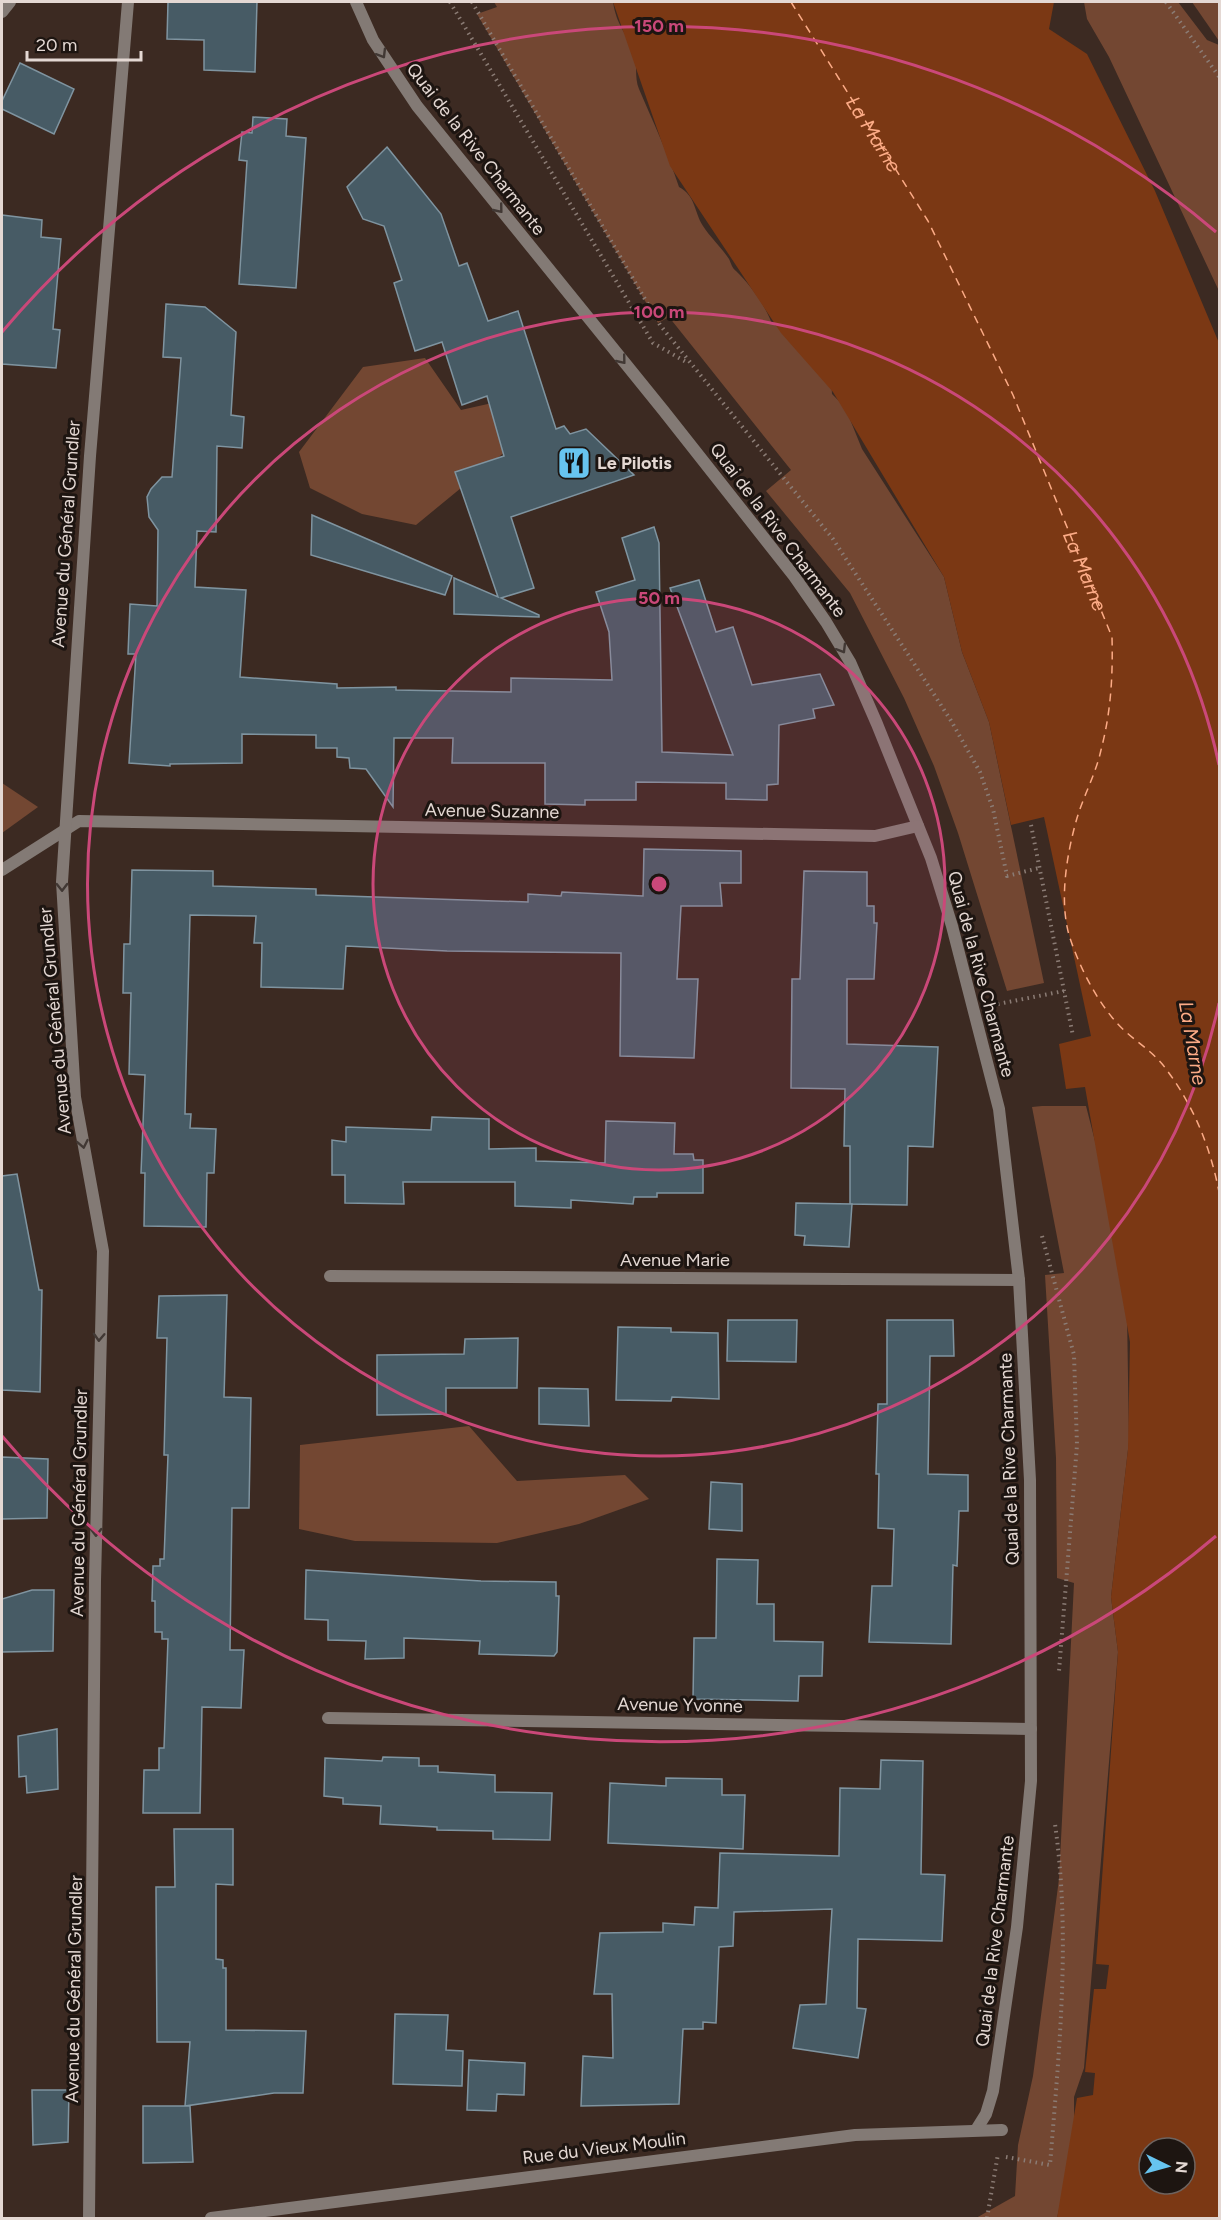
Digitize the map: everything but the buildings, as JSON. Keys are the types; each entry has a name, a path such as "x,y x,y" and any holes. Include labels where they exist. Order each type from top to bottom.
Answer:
{"street":[{"path":"2,12 10,2"},
{"name":"Avenue du Général Grundler","path":"89,2218 95,1581 103,1251 75,1097 63,925 65,829 90,456 128,2"},
{"name":"Quai de la Rive Charmante","path":"356,2 373,40 417,106 794,576 826,622 850,662 918,826 966,977 999,1109 1019,1280 1030,1480 1031,1729 1027,1840 993,2091 986,2114 976,2130"},
{"name":"Avenue Suzanne","path":"2,870 79,822 875,836 918,826"},
{"name":"Avenue Marie","path":"330,1276 1019,1280"},
{"name":"Avenue Yvonne","path":"328,1718 1031,1729"},
{"name":"Rue du Vieux Moulin","path":"211,2218 855,2135 1002,2130"}],"path":[{"path":"450,2 653,343 692,365"},
{"path":"472,2 660,325 834,539 950,719 980,772 993,810 1007,876 1039,868"},
{"path":"1166,2 1220,78"},
{"path":"1031,825 1073,1036"},
{"path":"991,1005 1064,991"},
{"path":"1041,1231 1074,1355 1077,1445 1058,1683"},
{"path":"987,2218 997,2156 1050,2165 1063,1966 1062,1875 1054,1820"}],"shaded area":[{"path":"494,2 613,2 619,23 634,53 639,89 679,187 689,195 703,226 757,295 772,324 779,327 831,378 832,394 845,407 862,449 944,577 962,652 989,722 1044,983 1007,991 958,833 934,766 904,698 850,593 766,491 791,470 669,317 658,323 477,14 497,7"},
{"path":"1084,2 1178,2 1207,40 1219,45 1219,291 1109,57 1087,19"},
{"path":"1192,2 1219,2 1219,41"},
{"path":"425,358 461,410 510,399 529,432 416,525 362,514 310,488 299,452 363,367"},
{"path":"2,783 38,807 2,833"},
{"path":"1086,1106 1114,1215 1127,1313 1129,1441 1111,1597 1118,1652 1084,2068 1074,2097 1074,2147 1057,2218 976,2218 1015,2196 1018,2145 1033,2076 1059,1879 1074,1583 1057,1578 1056,1458 1045,1275 1064,1273 1032,1107"},
{"path":"469,1426 517,1481 625,1475 649,1499 579,1524 497,1543 355,1541 299,1529 300,1445"}],"water":[{"name":"La Marne","path":"613,2 1054,2 1049,29 1087,54 1155,191 1219,343 1219,2218 1057,2218 1077,2098 1093,2095 1095,2073 1085,2072 1094,1989 1106,1989 1109,1965 1096,1964 1118,1652 1111,1597 1128,1449 1130,1342 1085,1087 1066,1089 1059,1044 1091,1036 1044,817 1011,825 989,722 962,652 944,577 833,392 781,333 670,166"}],"ferry route":[{"path":"791,2 928,221 1013,395 1112,637 1112,679 1107,722 1099,759 1077,818 1070,846 1064,891 1066,921 1078,958 1101,1003 1122,1028 1163,1065 1184,1096 1206,1144 1220,1197"}],"place":[{"name":"Le Pilotis","path":"574,463"}]}
